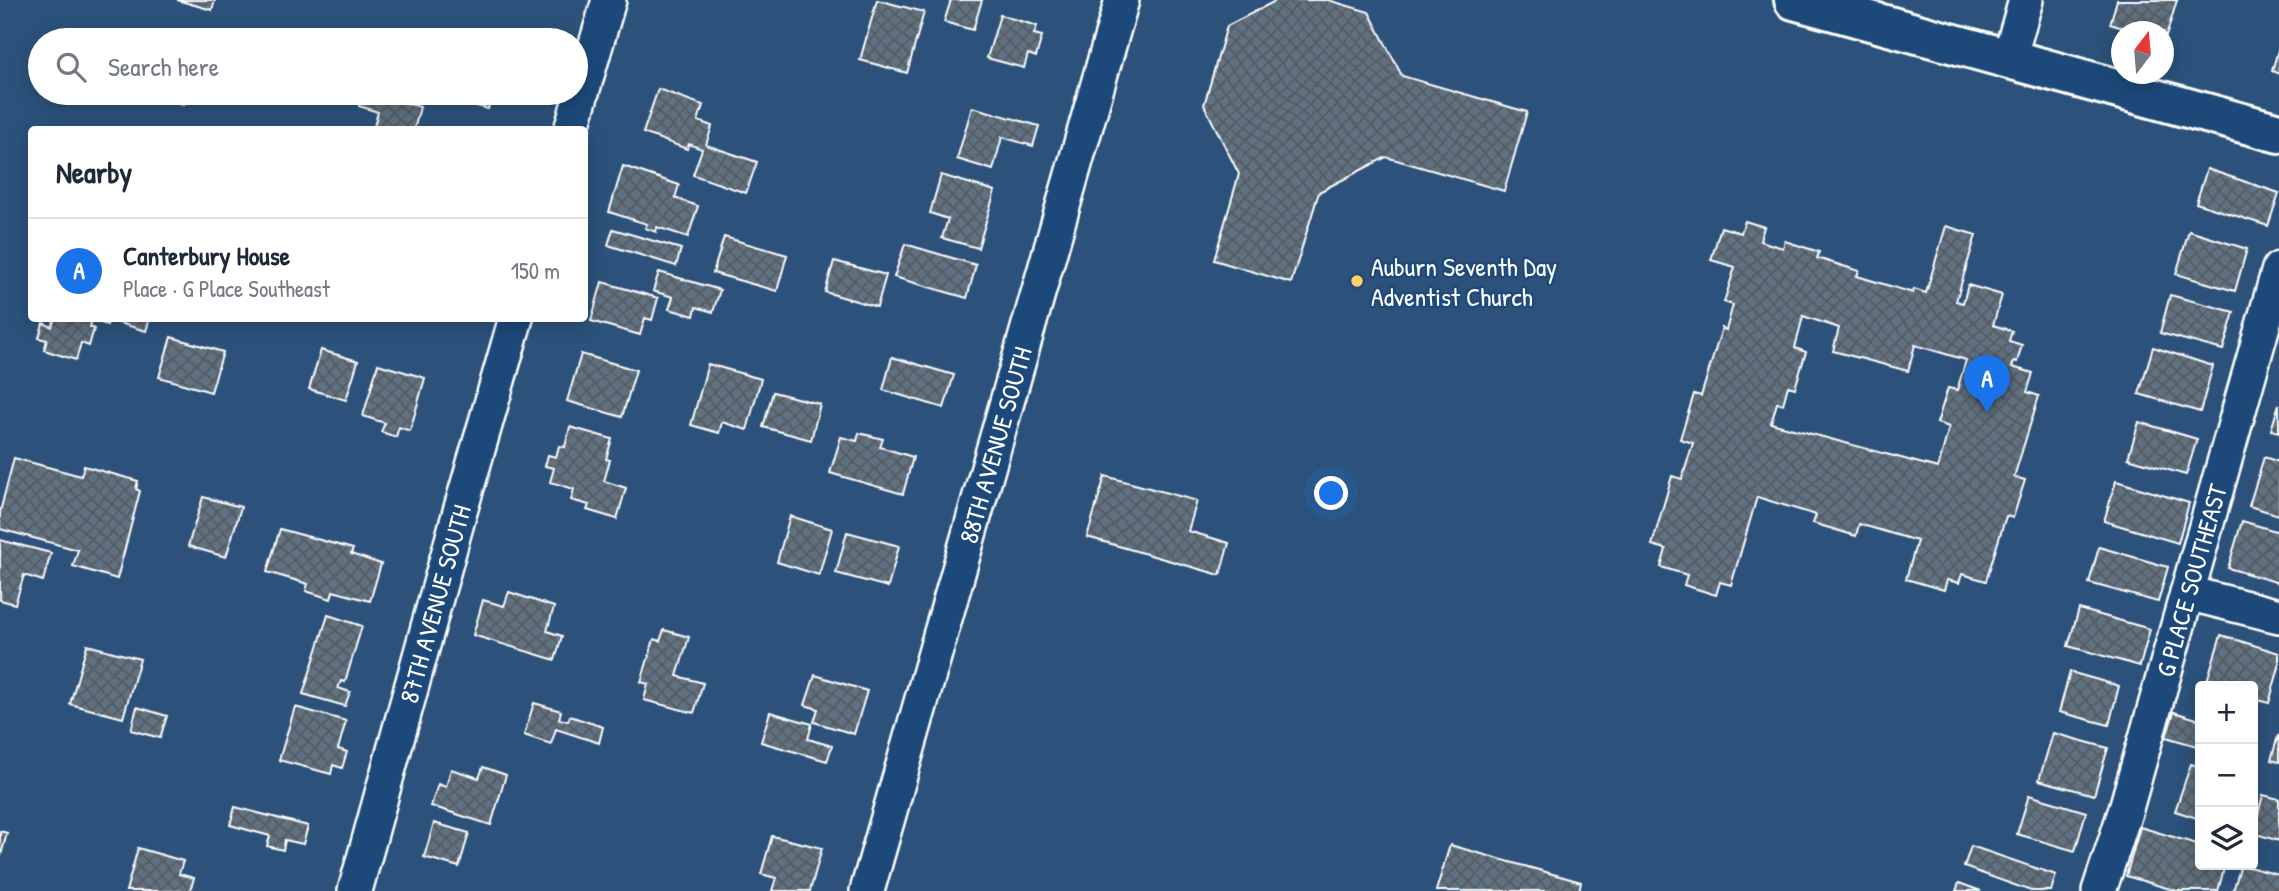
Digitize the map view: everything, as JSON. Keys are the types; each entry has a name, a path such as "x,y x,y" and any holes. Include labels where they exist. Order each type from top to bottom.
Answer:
{"street":[{"path":"588,72 609,0"},
{"name":"88TH AVENUE SOUTH","path":"867,891 1122,0"},
{"path":"1794,0 2279,133"},
{"path":"2009,59 2026,0"},
{"path":"572,126 578,105"},
{"name":"G PLACE SOUTHEAST","path":"2099,891 2114,850 2279,269"},
{"name":"87TH AVENUE SOUTH","path":"355,891 515,322"},
{"path":"2188,593 2279,616"}],"building":[{"path":"177,0 215,0 212,10"},
{"path":"877,0 924,12 907,73 860,60"},
{"path":"951,0 982,0 973,30 944,22"},
{"path":"1277,0 1328,0 1369,12 1402,76 1527,112 1504,191 1386,157 1319,192 1291,283 1214,260 1239,174 1204,105 1227,26"},
{"path":"2117,0 2177,0 2171,21 2111,21 2110,24"},
{"path":"1000,15 1037,26 1034,34 1042,36 1036,57 1028,54 1024,68 987,58"},
{"path":"2279,47 2279,74 2272,71"},
{"path":"658,89 703,105 698,121 712,126 706,145 757,162 746,193 693,175 702,149 689,144 687,149 643,133"},
{"path":"473,105 489,105 488,109"},
{"path":"359,106 420,107 415,126 374,126 378,112"},
{"path":"972,107 1039,126 1033,146 1002,137 993,170 957,159"},
{"path":"623,166 679,185 675,198 698,206 688,237 657,227 656,232 645,228 647,224 609,212"},
{"path":"2207,169 2279,193 2268,226 2196,203"},
{"path":"941,175 995,191 978,248 942,238 948,219 930,213"},
{"path":"1745,221 1764,227 1760,241 1783,248 1785,241 1819,252 1817,258 1859,271 1857,276 1913,293 1914,289 1926,293 1946,226 1976,235 1956,301 1963,303 1968,285 2002,295 1993,325 2012,331 2009,341 2022,345 2017,362 2014,361 2012,367 2033,373 2027,392 2039,396 2014,477 2025,480 2013,518 2006,516 1986,581 1962,574 1959,583 1947,580 1944,590 1906,579 1917,541 1859,524 1856,536 1813,523 1816,515 1757,497 1731,585 1720,582 1716,595 1684,585 1687,575 1661,567 1666,549 1652,545 1672,476 1682,479 1693,443 1680,439 1694,394 1701,396 1722,328 1726,330 1733,305 1724,302 1735,267 1711,260 1721,227 1741,233","holes":["1803,316 1839,328 1833,351 1908,371 1915,345 1966,360 1957,390 1948,388 1937,423 1949,427 1938,468 1771,423 1777,403 1783,404 1788,386 1795,388 1806,352 1795,348"]},
{"path":"613,229 681,249 676,266 608,245"},
{"path":"2189,231 2247,249 2235,291 2176,274"},
{"path":"724,237 787,255 777,291 713,273"},
{"path":"905,244 976,265 967,298 894,277"},
{"path":"834,261 886,275 877,307 825,292"},
{"path":"659,272 720,290 713,312 696,307 694,316 669,309 673,297 653,291"},
{"path":"602,282 658,298 652,320 645,318 640,335 591,321"},
{"path":"2170,295 2234,312 2223,350 2160,333"},
{"path":"54,322 91,322 90,327 94,329 89,346 81,343 76,360 44,350 47,340 39,338 43,323 52,327"},
{"path":"116,322 149,322 146,331"},
{"path":"171,337 223,352 211,392 159,377"},
{"path":"2153,347 2213,366 2200,412 2139,394"},
{"path":"321,350 358,361 346,400 309,389"},
{"path":"581,354 636,370 622,417 567,401"},
{"path":"892,357 954,375 944,408 883,390"},
{"path":"378,364 425,378 410,431 399,427 396,437 381,432 385,423 363,416"},
{"path":"708,364 761,379 747,430 722,422 719,433 691,425"},
{"path":"773,392 820,404 811,440 763,427"},
{"path":"2279,404 2279,432 2271,430"},
{"path":"2139,422 2197,439 2186,475 2128,458"},
{"path":"570,427 612,439 606,459 610,460 604,481 626,488 617,519 587,510 589,505 571,500 574,489 550,482 554,468 545,466 548,455 556,457 559,446 565,447"},
{"path":"859,433 883,439 880,447 913,457 903,494 830,473 841,437 857,441"},
{"path":"2264,457 2279,462 2279,515 2249,506"},
{"path":"14,458 81,476 84,466 138,481 136,489 140,491 117,579 73,566 78,550 0,529 0,512"},
{"path":"1105,476 1197,501 1188,531 1229,543 1220,575 1087,537"},
{"path":"2116,481 2189,503 2178,543 2104,521"},
{"path":"203,497 241,507 226,557 188,546"},
{"path":"790,516 832,529 819,575 777,562"},
{"path":"2242,521 2279,532 2279,583 2228,568"},
{"path":"280,529 353,549 351,554 381,564 370,601 333,591 331,599 306,591 308,584 267,572"},
{"path":"847,532 899,546 888,587 836,573"},
{"path":"0,540 51,553 43,581 24,575 15,604 0,600"},
{"path":"2099,547 2168,567 2158,602 2089,583"},
{"path":"509,592 554,607 547,631 562,636 555,660 473,635 483,600 504,606"},
{"path":"2079,609 2150,629 2140,666 2068,646"},
{"path":"328,615 362,626 345,682 341,681 338,688 350,692 345,706 303,694"},
{"path":"664,630 689,637 677,676 703,683 694,713 644,700 648,684 641,682 654,639 660,641"},
{"path":"2221,635 2279,653 2279,667 2269,703 2258,700 2258,681 2207,681"},
{"path":"87,645 140,659 123,718 70,704"},
{"path":"2070,672 2119,686 2109,725 2059,712"},
{"path":"815,675 867,691 854,734 814,722 818,709 805,705"},
{"path":"534,703 561,711 559,719 568,721 570,716 603,727 599,743 556,729 551,744 524,735"},
{"path":"137,707 167,716 160,738 131,730"},
{"path":"295,707 346,721 338,749 347,752 342,768 333,765 331,774 279,760"},
{"path":"770,712 812,724 808,739 832,746 827,761 761,742"},
{"path":"2174,712 2195,718 2195,746 2166,737"},
{"path":"2053,733 2108,748 2094,795 2039,780"},
{"path":"2279,736 2279,762 2271,760"},
{"path":"2191,764 2195,765 2195,817 2175,811"},
{"path":"483,767 506,775 491,825 431,806 438,784 446,787 451,769 479,778"},
{"path":"2029,795 2086,812 2075,851 2017,834"},
{"path":"2263,795 2279,799 2279,841 2258,835 2258,814"},
{"path":"235,807 308,826 303,844 285,840 283,850 267,846 270,836 230,825"},
{"path":"434,823 469,833 459,867 424,857"},
{"path":"2140,827 2195,844 2195,870 2224,870 2218,891 2177,891 2126,876"},
{"path":"0,831 7,833 0,859"},
{"path":"772,836 822,848 810,891 772,891 776,878 761,874"},
{"path":"1450,845 1581,882 1579,891 1436,891"},
{"path":"1971,846 2056,875 2051,891 2031,891 1964,867"},
{"path":"138,848 183,861 179,874 194,878 190,891 126,891"},
{"path":"2258,869 2279,875 2279,891 2233,891 2239,870"},
{"path":"1959,883 1981,891 1956,891"}],"place":[{"name":"Auburn Seventh Day Adventist Church","path":"1357,281"},
{"name":"Canterbury House","path":"1987,413"}]}
